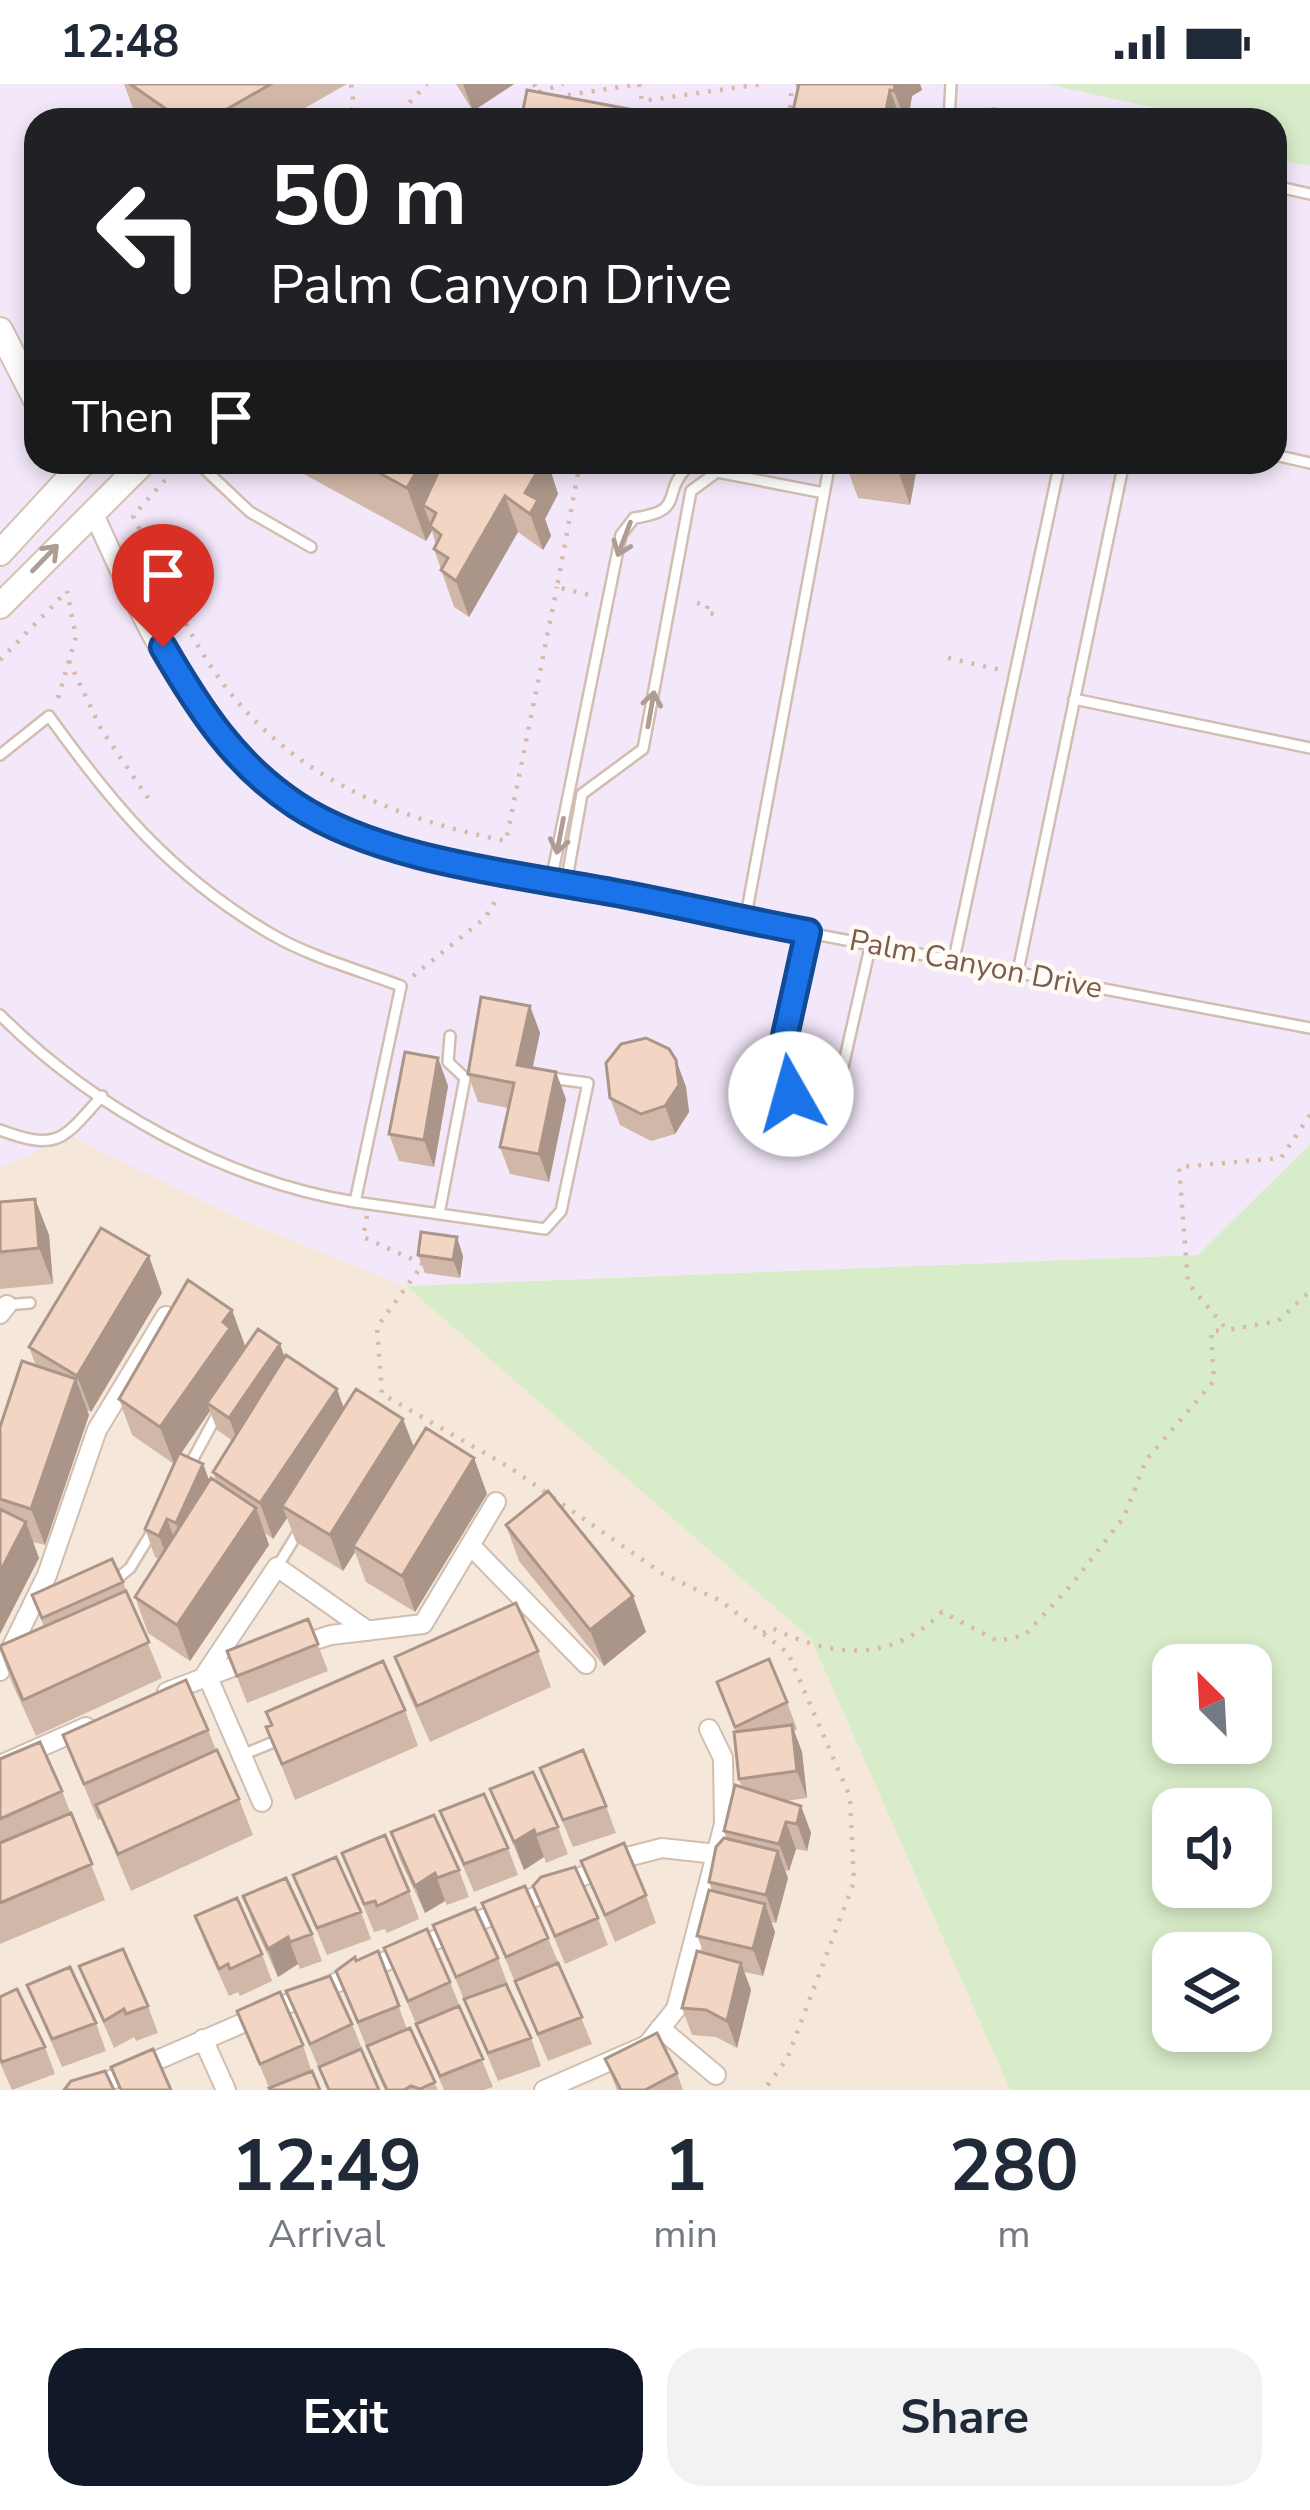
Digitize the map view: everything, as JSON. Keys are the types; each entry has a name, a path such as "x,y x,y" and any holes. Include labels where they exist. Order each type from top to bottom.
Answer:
{"main road":[{"path":"0,330 24,377"},
{"path":"0,553 68,474"},
{"path":"78,474 94,514"},
{"path":"0,606 132,474"}],"street":[{"name":"Palm Canyon Drive","path":"94,514 203,716 248,768 298,807 410,851 745,921"},
{"path":"0,1671 40,1606 97,1430 166,1316"},
{"path":"146,1701 206,1673 331,1635 423,1624 496,1502"},
{"path":"470,1545 534,1624 586,1664"},
{"path":"206,1673 277,1567 368,1631"},
{"path":"206,1673 262,1802"},
{"path":"0,1765 105,1719"},
{"path":"544,2090 646,2045 676,2009 724,1824 723,1757 710,1729"},
{"path":"88,2090 627,1857 662,1849 716,1854"},
{"path":"660,2028 716,2075"},
{"path":"203,2039 226,2090"}],"lane":[{"path":"210,474 250,512 310,547"},
{"path":"559,883 621,535 634,518 659,516 668,508 675,483 683,474"},
{"path":"559,883 582,794 644,749 691,491 714,474"},
{"path":"727,474 824,493"},
{"path":"745,921 828,474"},
{"path":"954,959 1057,474"},
{"path":"1018,971 1121,474"},
{"path":"1074,699 1310,748"},
{"path":"0,755 49,716 126,821 198,885 275,937 400,986 355,1202"},
{"name":"Palm Canyon Drive","path":"745,921 1310,1028"},
{"path":"808,932 778,1067 791,1094 833,1111 871,943"},
{"path":"0,1015 160,1136 317,1196 545,1229 560,1211 588,1083 543,1077"},
{"path":"439,1214 465,1078 448,1062 451,1036"},
{"path":"0,1130 51,1143 65,1137 102,1096"},
{"path":"2,1308 30,1304"},
{"path":"182,1480 226,1399"},
{"path":"90,1591 110,1586 130,1568 160,1517"},
{"path":"277,1567 301,1527"},
{"path":"229,1781 246,1764 293,1734"}],"path":[{"path":"404,108 427,84"},
{"path":"534,84 541,99 640,84 642,108"},
{"path":"539,92 562,84"},
{"path":"642,101 762,84"},
{"path":"170,474 133,516 212,668 286,750 356,796 417,822 506,842 578,474"},
{"path":"557,587 602,598"},
{"path":"0,660 67,591 76,637 58,698"},
{"path":"697,603 708,605 706,613 721,615"},
{"path":"948,658 1007,671"},
{"path":"69,661 101,729 148,798"},
{"path":"400,986 485,919 496,900"},
{"path":"1227,1330 1188,1283 1179,1167 1281,1158 1310,1115"},
{"path":"370,1204 363,1237 423,1264 377,1327 382,1394 509,1467 663,1574 721,1601 788,1653 850,1797 854,1882 787,2059 764,2090"},
{"path":"763,1633 772,1628 834,1652 888,1646 916,1638 942,1612 998,1641 1025,1635 1124,1517 1146,1460 1214,1381 1211,1331 1278,1321 1310,1291"}],"shaded area":[{"path":"0,84 1046,84 1156,108 24,108 24,474 1287,474 1287,161 1310,166 1310,1144 1199,1255 406,1286 233,1216 73,1137 0,1167"},
{"path":"73,1136 233,1216 406,1286 811,1639 1010,2090 0,2090 0,1167"}],"green space":[{"path":"1046,84 1310,84 1310,166 1287,161 1287,108 1155,108"},
{"path":"1310,1144 1310,2090 1010,2090 811,1639 406,1286 1198,1255"}],"building":[{"path":"130,84 271,84 229,108 165,108"},
{"path":"799,84 895,84 886,108 794,108"},
{"path":"527,90 624,108 523,108"},
{"path":"381,474 415,474 407,488"},
{"path":"437,474 536,474 525,493 538,500 530,514 505,496 456,581 441,570 448,558 434,549 441,535 430,526 436,513 423,505"},
{"path":"481,997 530,1006 517,1065 556,1072 539,1154 500,1147 514,1083 468,1074"},
{"path":"646,1038 669,1049 676,1060 679,1085 665,1106 641,1114 610,1098 606,1063 621,1044"},
{"path":"405,1052 438,1058 424,1140 389,1134"},
{"path":"35,1199 39,1248 0,1252 0,1202"},
{"path":"101,1228 149,1256 77,1376 29,1347"},
{"path":"421,1232 457,1237 453,1260 418,1255"},
{"path":"188,1280 232,1310 223,1322 230,1328 160,1427 119,1399"},
{"path":"258,1329 280,1344 229,1418 207,1403"},
{"path":"286,1355 337,1389 260,1503 213,1472"},
{"path":"22,1361 76,1379 31,1509 0,1499 0,1427"},
{"path":"356,1389 403,1419 330,1535 282,1506"},
{"path":"426,1428 474,1458 402,1576 353,1546"},
{"path":"179,1453 203,1464 176,1523 167,1519 159,1536 145,1529"},
{"path":"211,1478 256,1508 177,1625 135,1597"},
{"path":"548,1491 633,1596 590,1630 506,1525"},
{"path":"0,1509 26,1522 0,1572"},
{"path":"112,1559 123,1582 42,1618 32,1595"},
{"path":"126,1591 149,1642 23,1700 0,1646"},
{"path":"516,1603 538,1651 417,1706 395,1657"},
{"path":"308,1619 318,1644 237,1676 227,1651"},
{"path":"769,1659 787,1702 735,1727 717,1682"},
{"path":"383,1661 405,1710 282,1764 266,1727 272,1725 266,1712"},
{"path":"186,1680 208,1730 84,1784 63,1735"},
{"path":"792,1725 797,1771 739,1779 734,1732"},
{"path":"40,1742 62,1791 0,1819 0,1759"},
{"path":"217,1750 239,1799 118,1854 96,1805"},
{"path":"583,1750 606,1806 563,1820 540,1768"},
{"path":"533,1772 558,1827 536,1835 534,1830 514,1842 490,1789"},
{"path":"735,1785 801,1806 797,1824 786,1822 779,1844 724,1831"},
{"path":"484,1794 508,1848 464,1864 440,1811"},
{"path":"71,1813 92,1864 0,1903 0,1843"},
{"path":"434,1815 459,1870 437,1878 435,1873 415,1886 391,1832"},
{"path":"385,1835 409,1891 377,1906 375,1901 364,1904 342,1853"},
{"path":"724,1838 778,1851 766,1895 709,1882 716,1847"},
{"path":"624,1843 646,1895 605,1915 581,1861"},
{"path":"336,1857 361,1912 317,1928 293,1875"},
{"path":"575,1867 598,1918 555,1936 533,1886 541,1877"},
{"path":"286,1878 312,1934 290,1942 288,1937 268,1949 243,1896"},
{"path":"525,1886 548,1938 506,1957 482,1903"},
{"path":"709,1890 765,1904 753,1949 697,1936"},
{"path":"237,1898 262,1954 230,1969 228,1964 219,1969 195,1916"},
{"path":"475,1908 498,1958 456,1977 433,1925"},
{"path":"427,1929 450,1982 408,2001 384,1948"},
{"path":"123,1949 148,2006 126,2014 124,2009 104,2021 79,1966"},
{"path":"378,1951 399,2006 358,2022 336,1971 355,1957 356,1961"},
{"path":"697,1951 741,1963 727,2021 706,2010 682,2008"},
{"path":"558,1963 582,2017 538,2034 515,1981"},
{"path":"70,1967 96,2023 52,2039 27,1985"},
{"path":"330,1976 352,2024 310,2044 286,1991"},
{"path":"506,1984 531,2038 488,2053 464,1999"},
{"path":"17,1989 45,2047 2,2062 0,1997"},
{"path":"280,1992 303,2045 260,2064 237,2011"},
{"path":"459,2006 483,2059 440,2076 416,2024"},
{"path":"410,2028 435,2082 420,2089 387,2090 367,2046"},
{"path":"657,2033 677,2073 645,2090 621,2090 605,2059"},
{"path":"153,2049 171,2090 121,2090 111,2067"},
{"path":"361,2049 379,2090 329,2090 319,2067"},
{"path":"105,2071 114,2090 64,2090 71,2081"},
{"path":"312,2071 320,2090 269,2088"}],"route":[{"path":"163,647 203,716 248,768 298,807 345,829 410,851 808,932 778,1067 791,1094"}]}
